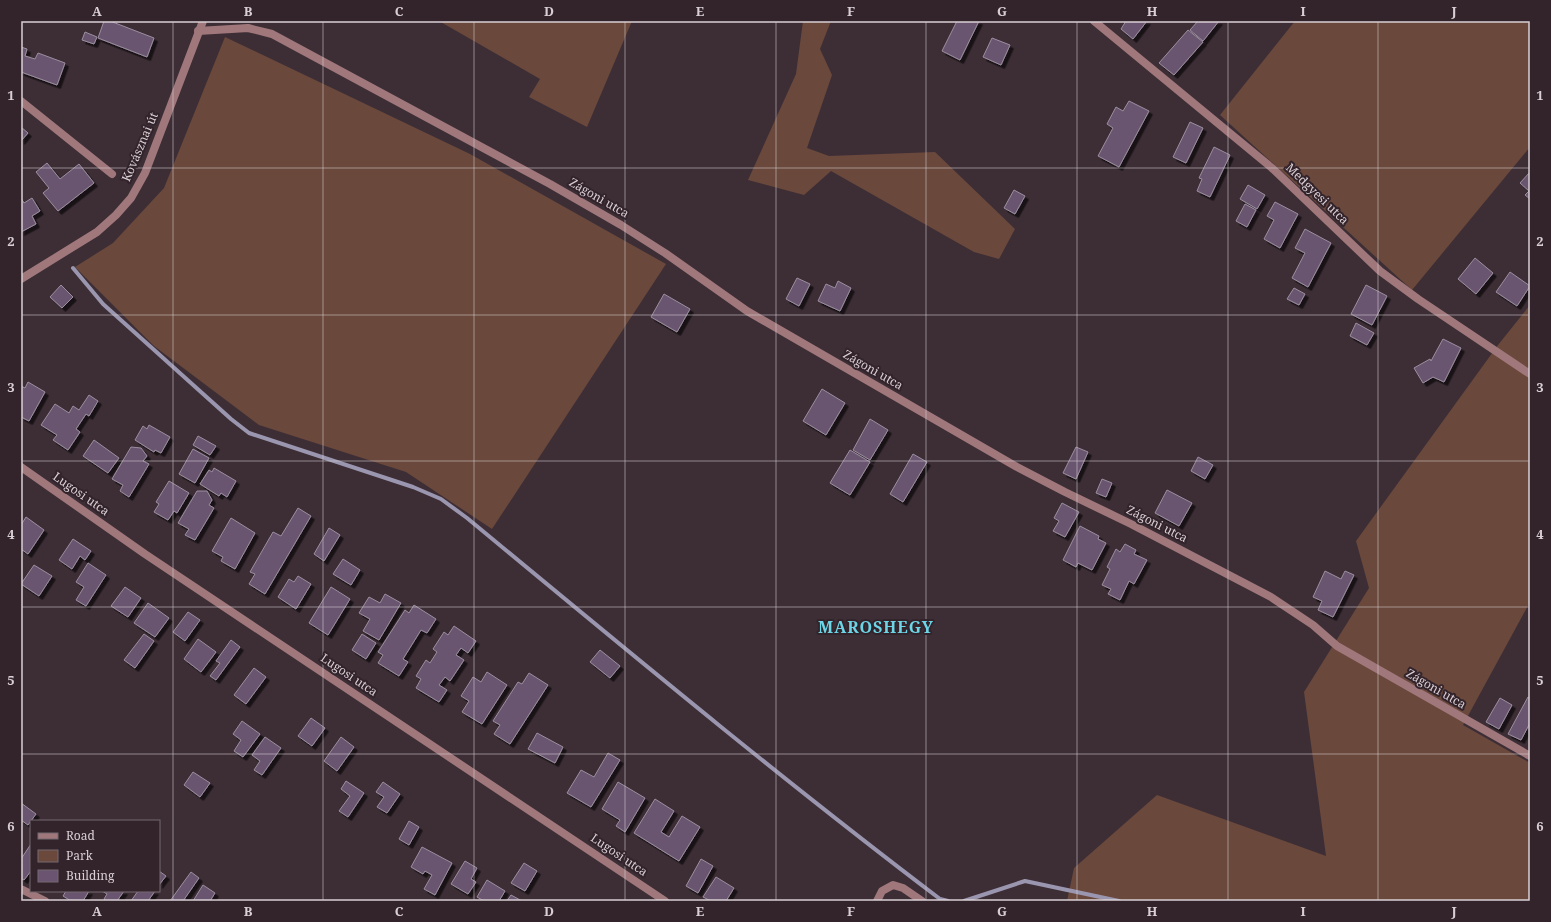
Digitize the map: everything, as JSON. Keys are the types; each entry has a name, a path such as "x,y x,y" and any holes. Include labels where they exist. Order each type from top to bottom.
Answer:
{"street":[{"name":"Kovásznai út","path":"21,279 97,232 116,215 131,198 145,173 203,21"},
{"name":"Medgyesi utca","path":"1094,21 1272,168 1380,270 1418,299 1530,374"},
{"name":"Zágoni utca","path":"198,31 248,28 272,34 550,184 666,253 746,311 1017,467 1271,597 1312,625 1337,646 1530,756"},
{"path":"21,101 112,174"},
{"name":"Lugosi utca","path":"21,467 145,554 665,901"},
{"path":"877,901 882,891 893,885 903,888 922,901"},
{"path":"21,889 45,901"}],"green space":[{"path":"439,21 632,21 587,127 529,97 540,79"},
{"path":"803,21 831,21 820,49 832,75 807,148 829,156 935,152 1015,229 999,259 974,252 831,171 804,195 748,180 796,74"},
{"path":"1295,21 1530,21 1530,147 1412,290 1220,115"},
{"path":"225,37 470,154 666,264 492,529 406,472 259,425 154,346 75,267 113,243 164,188"},
{"path":"1530,305 1530,602 1463,725 1530,763 1530,901 1067,901 1074,868 1157,795 1326,856 1304,692 1369,588 1356,541 1498,345"}],"building":[{"path":"104,21 110,21 154,38 147,57 98,38"},
{"path":"957,21 979,21 960,60 942,51"},
{"path":"1126,21 1147,21 1133,39 1121,29"},
{"path":"1198,21 1219,21 1203,41 1190,30"},
{"path":"1188,30 1203,42 1174,75 1159,63"},
{"path":"85,32 97,37 94,44 82,40"},
{"path":"992,38 1010,45 1001,65 983,57"},
{"path":"21,47 27,49 25,56 35,59 38,53 65,63 57,85 21,72"},
{"path":"1129,101 1149,111 1119,167 1098,156 1113,128 1107,124 1116,107 1123,111"},
{"path":"1190,122 1203,128 1186,163 1173,157"},
{"path":"21,127 28,133 21,141"},
{"path":"1214,147 1230,155 1210,197 1197,191 1202,179 1199,178"},
{"path":"47,163 60,179 79,164 94,183 58,211 43,193 49,188 36,172"},
{"path":"1530,172 1530,199 1525,195 1529,191 1520,183"},
{"path":"1248,185 1265,195 1257,209 1240,199"},
{"path":"1014,190 1025,196 1015,214 1004,208"},
{"path":"21,198 24,203 32,198 40,211 32,216 36,224 21,232"},
{"path":"1275,202 1298,214 1280,248 1264,239 1274,220 1267,216"},
{"path":"1245,204 1256,210 1247,227 1236,221"},
{"path":"1305,229 1331,243 1308,287 1292,278 1305,253 1295,248"},
{"path":"1475,258 1493,273 1476,294 1458,279"},
{"path":"1510,272 1530,286 1517,306 1496,292"},
{"path":"797,278 810,284 799,306 786,299"},
{"path":"838,281 851,288 840,311 818,301 826,284 835,288"},
{"path":"61,285 73,297 62,308 50,297"},
{"path":"1366,285 1387,296 1372,325 1351,314"},
{"path":"1294,288 1305,294 1299,305 1287,299"},
{"path":"664,294 690,309 677,332 651,317"},
{"path":"1356,323 1374,333 1367,345 1350,336"},
{"path":"1443,339 1461,348 1444,382 1433,377 1423,383 1414,368 1430,359 1431,361"},
{"path":"28,382 45,392 29,421 21,417 21,386 25,388"},
{"path":"822,389 845,403 826,435 803,421"},
{"path":"89,395 98,401 89,416 86,414 76,429 80,432 68,450 53,440 57,435 41,425 55,404 69,413 73,406 79,410"},
{"path":"870,419 888,430 870,460 853,450"},
{"path":"149,425 170,437 161,453 155,450 154,452 135,440 143,426 147,429"},
{"path":"198,436 216,446 210,455 193,445"},
{"path":"94,440 119,458 108,473 83,456"},
{"path":"131,447 141,448 147,456 143,461 149,464 129,497 120,491 123,485 112,479"},
{"path":"1076,447 1088,452 1076,479 1063,473"},
{"path":"193,449 209,458 195,483 179,474"},
{"path":"850,450 870,462 850,495 830,483"},
{"path":"913,454 927,462 903,502 890,494"},
{"path":"1198,457 1213,465 1205,479 1191,471"},
{"path":"214,468 236,481 227,497 221,493 219,496 200,484 209,470 212,472"},
{"path":"1102,479 1112,483 1106,497 1096,493"},
{"path":"169,481 189,493 177,513 174,511 168,520 154,512 159,504 156,502"},
{"path":"1167,490 1192,503 1179,526 1155,513"},
{"path":"197,491 207,491 212,500 209,505 214,508 195,540 185,535 189,529 178,523"},
{"path":"1062,503 1079,512 1065,537 1053,531 1059,521 1054,518"},
{"path":"298,508 311,516 265,594 249,584 255,574 250,572 273,532 281,536"},
{"path":"26,517 44,530 28,554 21,549 21,525"},
{"path":"231,518 255,533 235,569 221,561 223,557 212,551"},
{"path":"1080,526 1099,536 1098,539 1106,543 1092,570 1078,563 1076,567 1063,560"},
{"path":"329,528 340,535 324,561 314,554"},
{"path":"73,539 91,551 85,560 80,556 72,569 59,560"},
{"path":"1125,544 1136,550 1134,554 1147,560 1134,584 1129,581 1120,600 1108,594 1111,589 1102,585 1110,569 1107,567 1116,549 1120,552"},
{"path":"343,559 360,570 351,585 333,574"},
{"path":"88,563 106,575 86,606 76,600 84,587 76,582"},
{"path":"34,565 52,576 39,596 21,584"},
{"path":"1325,571 1341,579 1345,571 1354,575 1333,617 1318,610 1322,601 1313,597"},
{"path":"298,576 311,584 296,609 278,597 289,579 294,582"},
{"path":"125,587 141,598 128,617 111,606"},
{"path":"331,587 350,599 328,635 309,623"},
{"path":"385,594 401,603 379,640 363,631 370,619 359,613 369,597 380,603"},
{"path":"148,603 169,618 155,637 134,623"},
{"path":"414,605 436,619 427,633 421,630 403,659 408,662 399,676 378,663 383,655 378,652 405,610 409,613"},
{"path":"188,612 200,620 185,641 173,632"},
{"path":"454,626 476,641 468,653 461,648 456,655 464,660 450,681 445,677 439,685 447,690 439,702 416,688 421,679 416,676 426,660 430,663 437,652 433,649 444,632 448,635"},
{"path":"144,634 154,641 135,668 124,660"},
{"path":"362,634 376,643 366,659 352,650"},
{"path":"198,639 216,652 201,672 184,659"},
{"path":"231,640 240,647 216,680 210,676 220,663 216,661"},
{"path":"600,650 620,666 610,678 590,662"},
{"path":"254,668 266,677 246,704 234,695"},
{"path":"487,672 507,685 482,724 462,712 469,701 461,696 473,677 481,682"},
{"path":"529,673 548,685 510,744 494,734 500,725 493,721 518,682 522,684"},
{"path":"1528,697 1530,698 1530,723 1521,740 1508,734"},
{"path":"1500,698 1512,705 1499,729 1486,722"},
{"path":"311,718 325,728 312,746 298,736"},
{"path":"242,721 260,734 243,757 234,751 241,740 233,734"},
{"path":"537,733 563,747 555,763 528,749"},
{"path":"265,737 281,748 262,775 254,770 260,761 252,755"},
{"path":"341,737 354,747 337,771 324,761"},
{"path":"608,753 620,760 591,807 567,793 581,770 594,777"},
{"path":"193,772 210,783 200,797 184,785"},
{"path":"346,781 364,793 348,817 339,811 350,796 341,789"},
{"path":"383,782 400,794 387,813 377,807 384,797 376,792"},
{"path":"618,782 645,798 625,832 616,826 620,820 602,809"},
{"path":"655,799 674,811 661,832 669,837 682,816 700,827 679,861 634,833"},
{"path":"21,803 36,814 30,820 28,825 21,820"},
{"path":"409,821 419,827 409,845 399,839"},
{"path":"30,846 30,872 24,880 21,878 21,859"},
{"path":"422,847 452,863 435,895 424,889 432,875 425,871 423,874 411,867"},
{"path":"701,859 713,866 698,893 686,886"},
{"path":"465,861 477,868 471,879 476,882 468,894 451,884"},
{"path":"524,863 537,871 525,891 511,883"},
{"path":"160,872 166,876 160,884"},
{"path":"191,872 199,878 183,901 170,901"},
{"path":"716,877 734,888 726,901 711,901 703,897"},
{"path":"487,880 505,891 499,901 484,901 477,897"},
{"path":"203,885 215,893 210,901 193,901"},
{"path":"65,892 88,892 83,901 71,901 63,896"},
{"path":"104,892 123,892 117,901 107,901 104,899 107,894"},
{"path":"137,892 154,892 148,901 131,901"},
{"path":"511,895 522,901 507,901"}],"waterway":[{"path":"73,268 103,304 231,419 249,433 413,487 441,499 467,518 820,806 940,899 948,901"},
{"path":"964,901 1025,881 1119,901"}],"district":[{"name":"MAROSHEGY","path":"876,627"}]}
